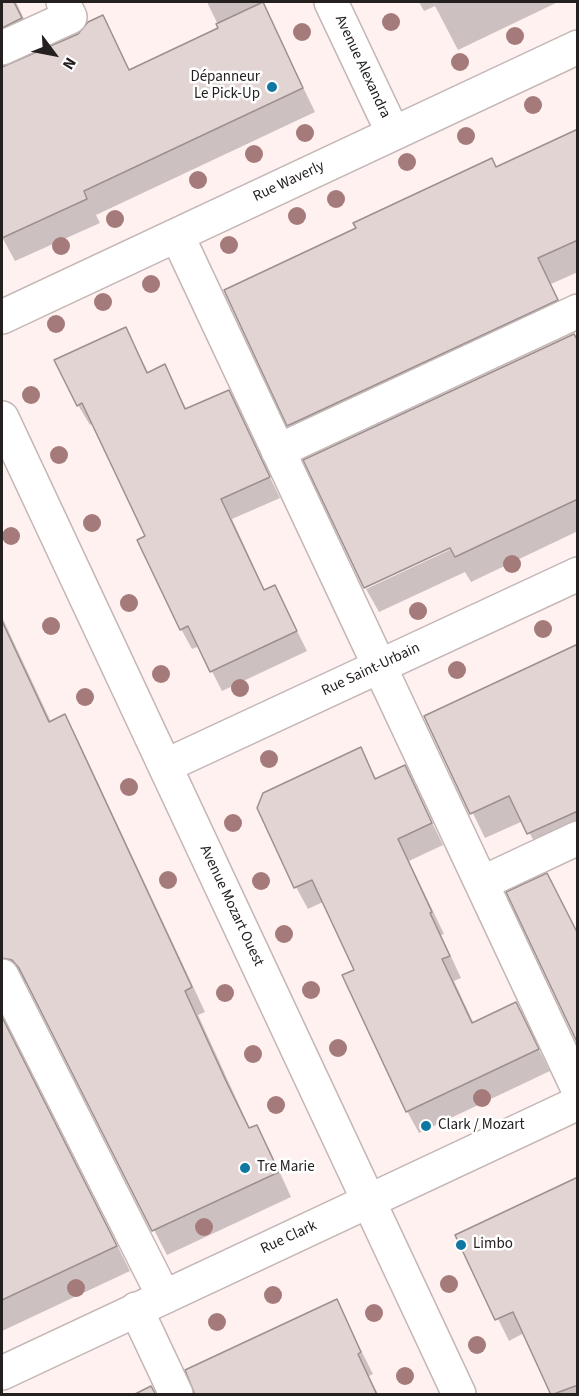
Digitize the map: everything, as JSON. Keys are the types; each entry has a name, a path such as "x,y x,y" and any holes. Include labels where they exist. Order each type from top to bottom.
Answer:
{"street":[{"path":"2,48 70,17 63,2"},
{"name":"Avenue Alexandra","path":"332,2 393,133"},
{"name":"Rue Waverly","path":"2,317 578,47"},
{"path":"177,235 578,1089"},
{"path":"278,451 578,311"},
{"name":"Avenue Mozart Ouest","path":"2,418 369,1201 395,1264 459,1395"},
{"name":"Rue Saint-Urbain","path":"165,766 578,574"},
{"path":"482,883 578,838"},
{"path":"2,976 150,1303 176,1395"},
{"name":"Rue Clark","path":"2,1373 578,1103"}],"building":[{"path":"2,2 14,2 22,18 2,28"},
{"path":"263,2 303,88 84,191 87,199 2,238 2,67 78,34 88,22 103,15 129,70 218,28 216,24"},
{"path":"578,129 578,240 538,258 558,300 287,426 224,290 356,228 353,223 492,158 496,167"},
{"path":"126,327 147,373 165,364 185,409 229,390 270,477 221,499 264,590 275,585 297,631 210,672 188,626 180,630 137,540 145,536 82,403 77,406 54,360"},
{"path":"574,334 578,341 578,499 455,557 450,548 364,588 303,460"},
{"path":"2,621 49,722 65,714 192,987 185,991 226,1081 249,1128 257,1125 279,1172 152,1231 19,968 12,960 2,958"},
{"path":"578,644 578,811 527,834 509,796 470,814 424,716"},
{"path":"361,747 375,779 405,765 432,823 398,839 450,956 442,959 472,1023 516,1002 539,1049 406,1112 342,975 354,970 312,880 294,888 257,808 263,793"},
{"path":"547,873 578,934 578,1044 506,892"},
{"path":"2,1017 117,1246 2,1300"},
{"path":"578,1177 578,1385 551,1395 513,1312 495,1320 455,1235"},
{"path":"337,1299 377,1395 195,1395 185,1370"},
{"path":"151,1386 156,1395 133,1395"}],"place":[{"name":"Dépanneur Le Pick-Up","path":"272,87"},
{"name":"Clark / Mozart","path":"426,1126"},
{"name":"Tre Marie","path":"245,1168"},
{"name":"Limbo","path":"461,1245"}]}
